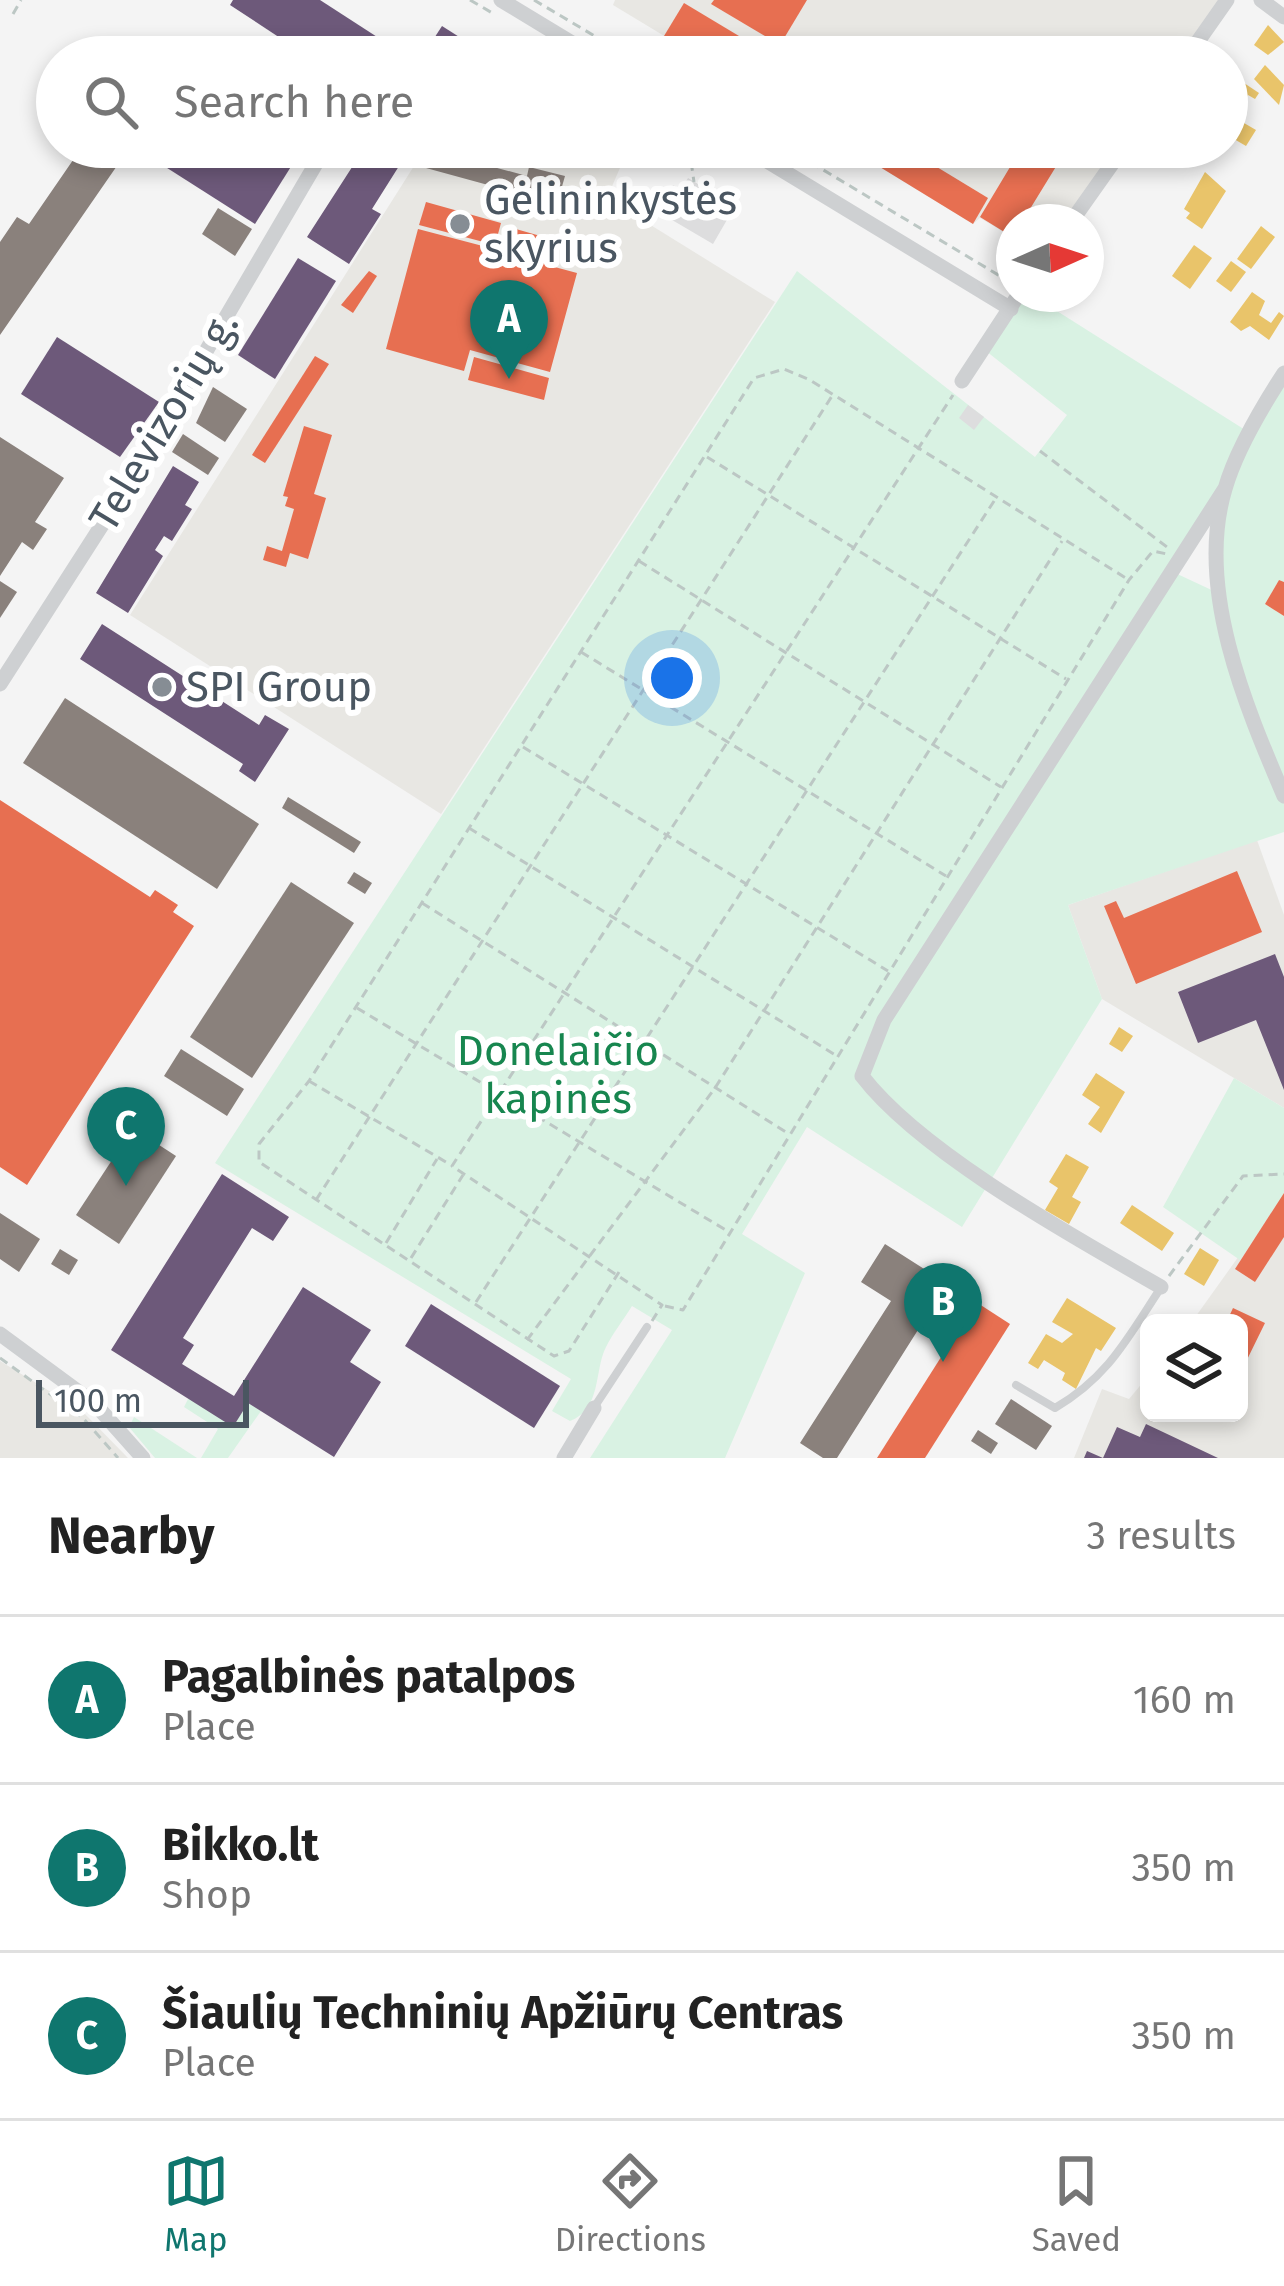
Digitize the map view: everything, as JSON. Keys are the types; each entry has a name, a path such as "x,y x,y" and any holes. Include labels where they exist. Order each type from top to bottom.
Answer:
{"street":[{"path":"501,0 560,36"},
{"path":"1202,36 1227,0"},
{"path":"1261,0 1284,17"},
{"name":"Televizorių g.","path":"0,684 127,485 313,168"},
{"path":"781,168 996,290"},
{"path":"1084,204 1109,168"},
{"path":"962,381 1008,312"},
{"path":"1161,1287 1066,1232 887,1108 862,1076 884,1020 1224,490 1284,373"},
{"path":"1224,490 1219,594 1255,727 1284,796"},
{"path":"0,1334 95,1404 142,1458"},
{"path":"563,1458 594,1408"}],"lane":[{"path":"1016,1385 1055,1408 1073,1397 1103,1376 1161,1287"},
{"path":"594,1408 647,1327"}],"path":[{"path":"13,14 21,0"},
{"path":"534,0 595,36"},
{"path":"692,168 694,182"},
{"path":"820,168 996,273"},
{"path":"620,1272 569,1351 554,1356 526,1342 260,1162 259,1144 309,1081 754,378 784,369 832,394 1129,580"},
{"path":"452,1166 962,381"},
{"path":"316,1200 832,394"},
{"path":"1040,451 1180,556"},
{"path":"705,456 1068,680"},
{"path":"474,1304 997,497"},
{"path":"526,1342 715,1088 1063,538"},
{"path":"309,1081 464,1173 620,1272 662,1305 683,1310 1129,580 1153,551 1180,556"},
{"path":"639,561 1002,788"},
{"path":"581,652 947,878"},
{"path":"521,746 748,880 890,972"},
{"path":"469,828 838,1057"},
{"path":"422,903 790,1135"},
{"path":"356,1007 730,1233"},
{"path":"385,1245 438,1157"},
{"path":"409,1261 464,1173"},
{"path":"1161,1287 1243,1176 1284,1174"},
{"path":"647,1327 662,1305"},
{"path":"0,1358 83,1418 118,1458"}],"shaded area":[{"path":"615,0 1227,0 1202,36 664,36 613,5"},
{"path":"413,168 620,168 607,198 775,302 441,814 130,615"},
{"path":"881,168 1109,168 1084,204 996,204 996,227 980,218 973,224"},
{"path":"1257,840 1284,915 1284,1108 1102,999 1068,905"},
{"path":"1284,1193 1284,1458 1074,1458 1102,1389 1129,1399 1140,1386 1140,1422 1248,1422 1248,1314 1197,1314"},
{"path":"0,1361 82,1411 128,1458 0,1458"}],"green space":[{"name":"Donelaičio kapinės","path":"797,271 1035,457 1067,415 986,351 1009,312 1058,312 1250,433 1284,373 1284,582 1279,580 1265,604 1284,616 1284,832 1068,905 1102,999 962,1227 807,1127 742,1234 805,1273 725,1458 590,1458 672,1330 632,1306 602,1356 587,1408 570,1421 552,1411 571,1379 215,1163","holes":["1224,494 1218,593 1173,572"]},
{"path":"1234,1078 1284,1108 1284,1193 1240,1260 1163,1207"},
{"path":"188,1399 248,1403 261,1411 228,1458 201,1458 218,1429 184,1407"},
{"path":"134,1417 197,1458 155,1458 129,1427"}],"building: Homes":[{"path":"1268,25 1284,42 1268,55 1254,45"},
{"path":"1265,65 1284,85 1279,105 1254,79"},
{"path":"1205,172 1226,191 1202,229 1186,218 1190,213 1184,209"},
{"path":"1261,226 1275,237 1251,269 1237,259"},
{"path":"1194,245 1212,258 1190,289 1172,276"},
{"path":"1231,261 1246,272 1231,292 1216,281"},
{"path":"1252,292 1265,301 1259,315 1271,323 1279,312 1284,316 1269,340 1250,326 1241,331 1230,322"},
{"path":"1119,1027 1133,1036 1122,1052 1109,1044"},
{"path":"1096,1073 1125,1092 1101,1133 1088,1124 1100,1107 1082,1095"},
{"path":"1066,1154 1089,1167 1072,1197 1081,1202 1069,1224 1045,1210 1058,1188 1049,1182"},
{"path":"1132,1205 1174,1233 1162,1251 1120,1223"},
{"path":"1200,1248 1219,1260 1204,1286 1184,1274"},
{"path":"1067,1298 1116,1328 1101,1351 1096,1348 1076,1389 1062,1380 1065,1373 1044,1360 1038,1369 1028,1363 1046,1334 1062,1343 1073,1334 1052,1322"}],"building: Shops":[{"path":"714,0 807,0 785,36 765,36 711,4"},
{"path":"684,3 739,36 664,36"},
{"path":"882,168 939,168 988,198 973,224"},
{"path":"1009,168 1055,168 1033,204 996,204 996,227 980,217"},
{"name":"Gėlininkystės skyrius","path":"426,202 501,223 495,245 419,225"},
{"path":"505,226 558,241 551,266 577,273 550,372 470,350 464,371 386,349 418,229 498,250"},
{"path":"369,271 377,276 353,313 341,305"},
{"path":"315,356 329,364 265,463 252,455"},
{"path":"474,357 549,378 544,400 468,380"},
{"path":"304,426 332,435 314,494 326,498 308,559 290,553 286,567 263,560 267,546 282,551 294,509 285,506 288,497 283,496"},
{"path":"1279,580 1284,582 1284,616 1265,604"},
{"path":"0,800 150,897 155,890 178,905 173,912 194,926 27,1185 0,1167"},
{"path":"1237,871 1262,932 1136,984 1104,906 1116,901 1124,918"},
{"path":"1284,1193 1284,1237 1255,1282 1235,1269"},
{"path":"976,1302 1010,1324 925,1458 877,1458"},
{"path":"1248,1315 1265,1323 1248,1358"}],"building: Offices":[{"path":"233,0 320,0 376,36 277,36 230,5"},
{"path":"442,26 458,36 436,36"},
{"path":"167,168 290,168 255,224"},
{"path":"351,168 398,168 372,209 381,214 349,264 307,237"},
{"path":"298,258 336,281 275,379 238,355"},
{"path":"57,337 159,402 120,457 21,394"},
{"path":"173,466 199,482 185,505 192,509 172,541 164,536 155,550 163,556 128,613 96,593"},
{"name":"SPI Group","path":"102,624 259,725 265,715 289,729 255,782 239,771 243,764 80,659"},
{"path":"1275,954 1284,977 1284,1090 1256,1020 1198,1043 1178,992"},
{"path":"222,1174 289,1217 273,1241 252,1228 183,1338 194,1345 182,1364 234,1396 303,1287 371,1330 350,1362 381,1382 334,1457 248,1403 233,1427 111,1350"},
{"path":"431,1304 560,1386 534,1428 405,1346"},
{"path":"1146,1424 1218,1458 1103,1458 1117,1427 1140,1437"}],"building: Industry":[{"path":"68,168 115,168 0,335 0,242 17,217 29,224"},
{"path":"426,168 497,168 527,176 533,168 565,176 557,204"},
{"path":"218,208 252,229 235,256 202,234"},
{"path":"213,387 247,409 225,442 196,423"},
{"path":"183,434 219,458 208,475 172,452"},
{"path":"0,437 64,478 35,522 47,529 33,550 22,542 0,576"},
{"path":"0,581 17,592 0,618"},
{"path":"65,698 259,824 217,889 23,763"},
{"path":"288,797 361,842 354,853 282,808"},
{"path":"354,872 372,883 365,894 347,883"},
{"path":"291,882 354,923 252,1078 190,1037"},
{"path":"181,1049 244,1089 227,1116 164,1076"},
{"path":"133,1128 176,1156 119,1244 76,1215"},
{"path":"0,1213 40,1239 19,1272 0,1259"},
{"path":"885,1244 976,1302 952,1340 923,1322 837,1458 823,1458 800,1443 891,1301 861,1282"},
{"path":"60,1249 78,1260 69,1275 51,1264"},
{"path":"1011,1399 1052,1426 1036,1450 995,1424"},
{"path":"978,1430 998,1443 991,1454 971,1441"}],"building: Other":[{"path":"688,178 735,206 713,244 667,217 676,202 667,196 673,185 681,190"},
{"path":"968,405 984,417 974,430 959,418"}],"place":[{"name":"Gėlininkystės skyrius","path":"460,224"},
{"name":"Pagalbinės patalpos","path":"509,379"},
{"name":"SPI Group","path":"162,687"},
{"name":"Šiaulių Techninių Apžiūrų Centras","path":"126,1186"},
{"name":"Bikko.lt","path":"943,1362"}]}
